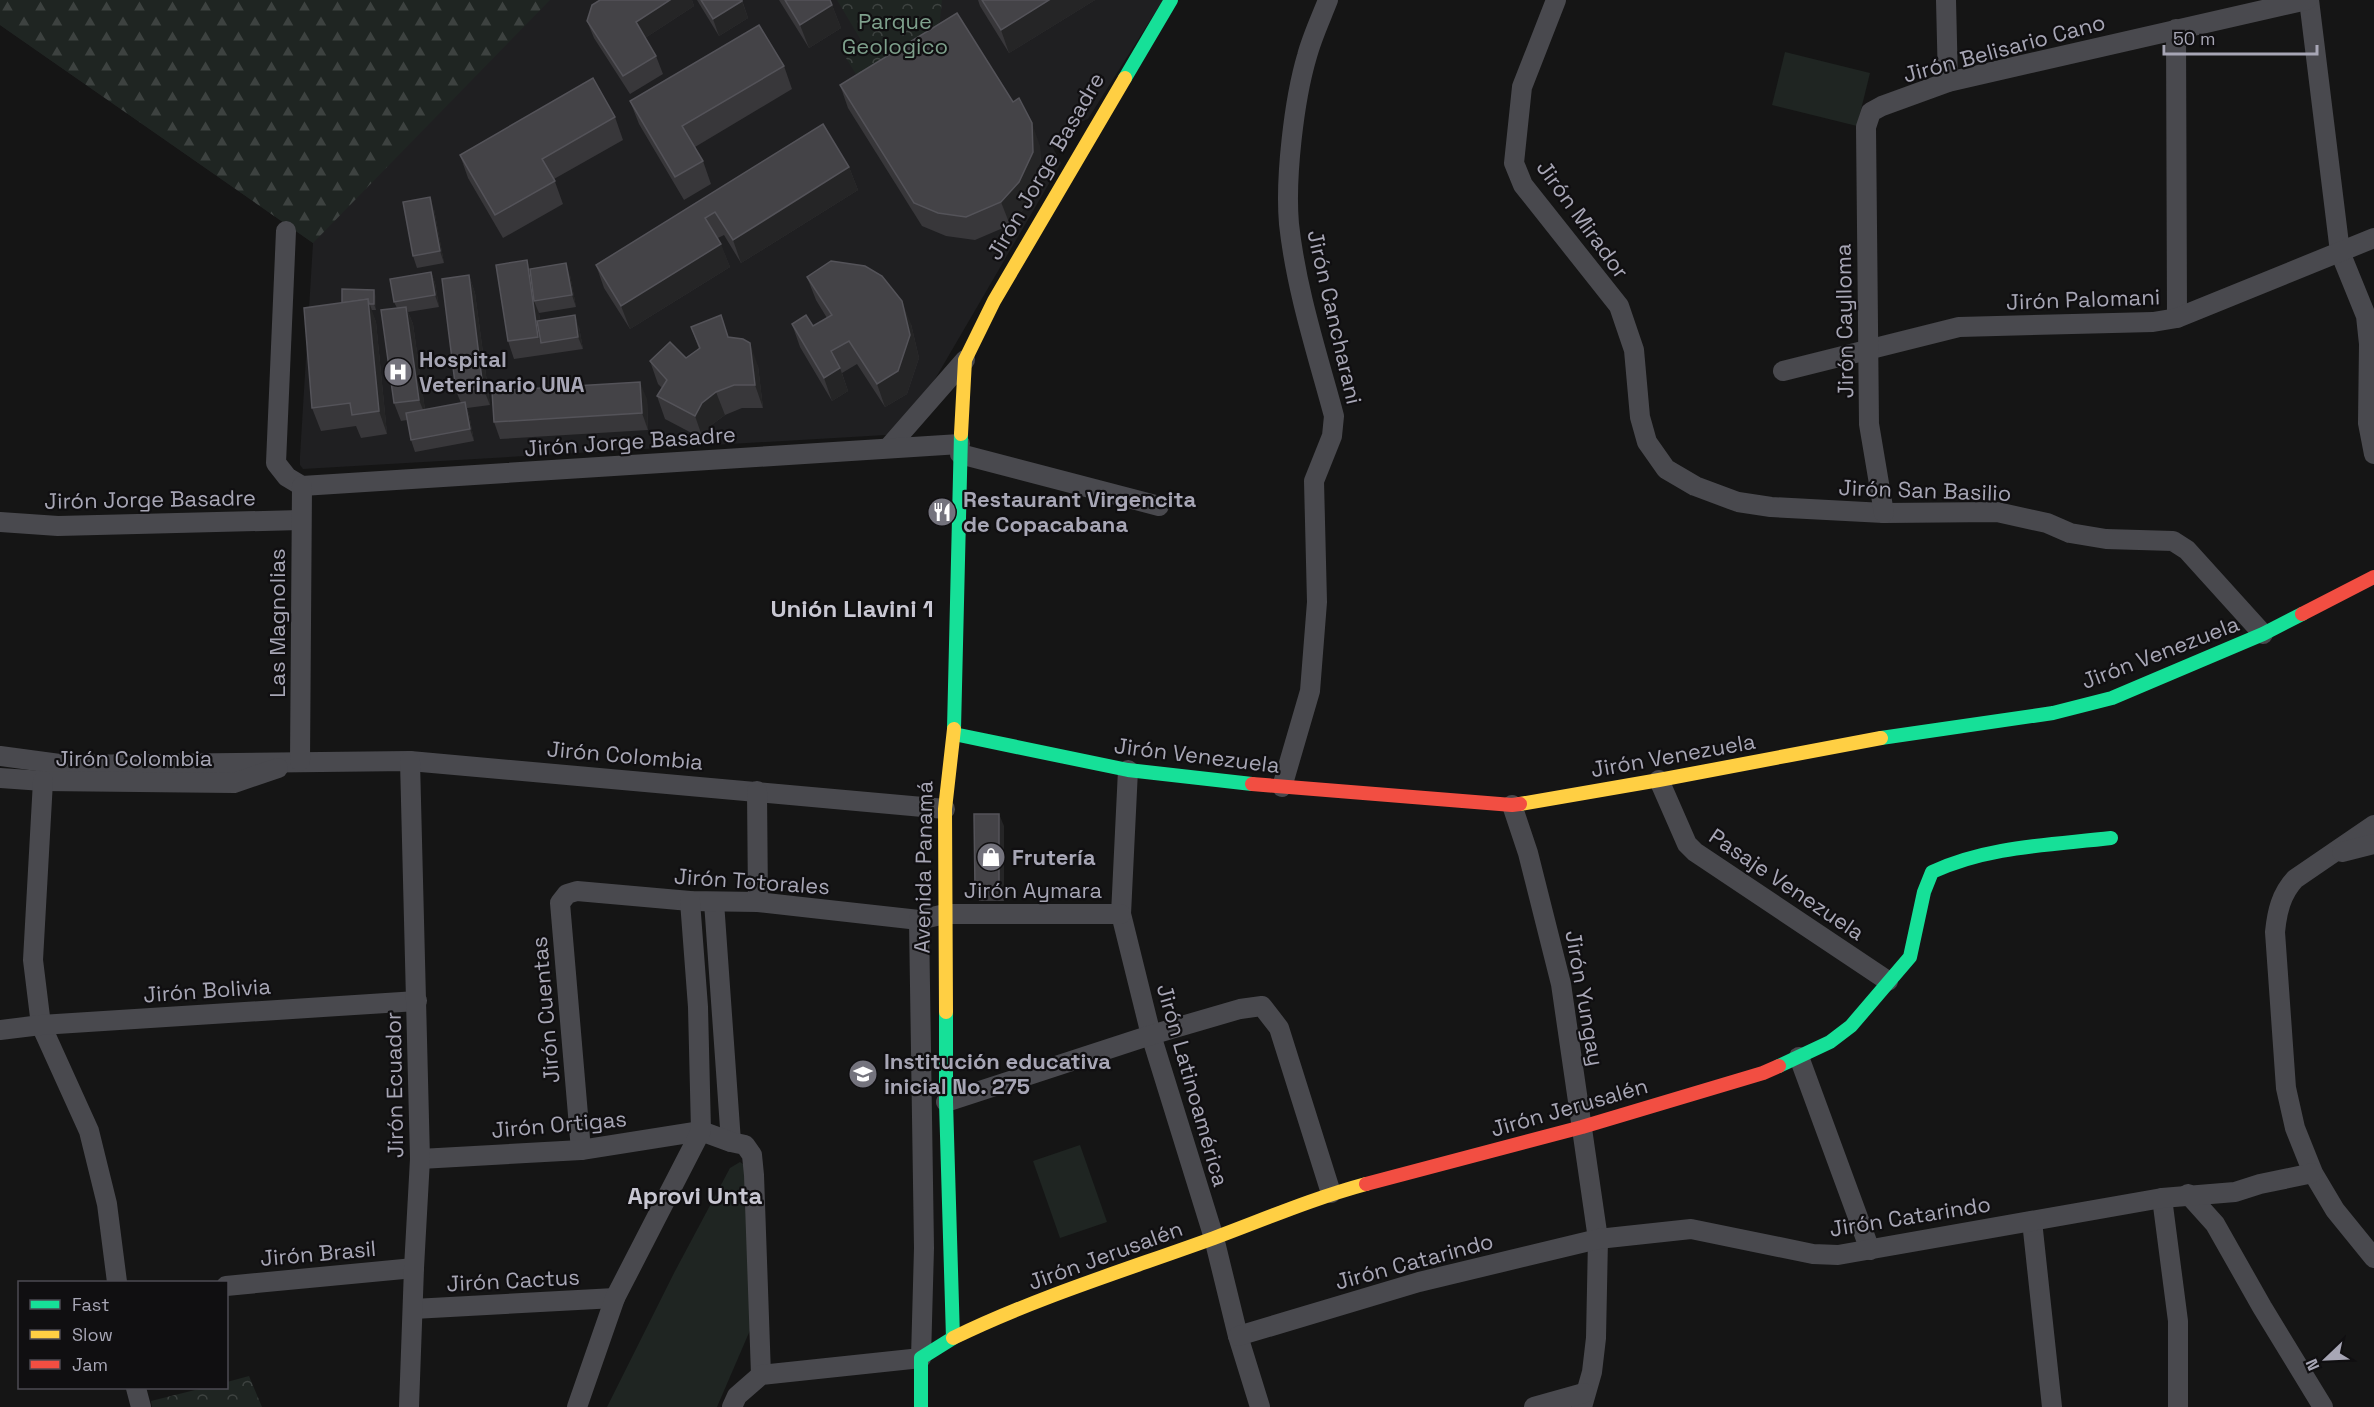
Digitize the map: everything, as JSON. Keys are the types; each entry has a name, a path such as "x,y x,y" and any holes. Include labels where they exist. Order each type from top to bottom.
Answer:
{"street":[{"name":"Jirón Jorge Basadre","path":"965,360 994,301 1171,0"},
{"name":"Jirón Cancharani","path":"1282,787 1310,691 1317,602 1314,482 1332,436 1334,416 1302,295 1290,224 1289,186 1296,113 1306,56 1328,0"},
{"name":"Jirón Mirador","path":"1556,0 1522,87 1514,163 1523,185 1618,306 1634,350 1638,396"},
{"path":"1946,0 1948,82"},
{"path":"2308,0 2340,252 2366,316 2369,344 2368,423 2374,454"},
{"name":"Jirón Belisario Cano","path":"1866,127 1871,112 1948,82 2308,0"},
{"path":"2176,29 2177,318"},
{"name":"Jirón Caylloma","path":"1866,127 1869,424 1884,513"},
{"path":"286,231 276,463 287,477 303,486"},
{"name":"Jirón Palomani","path":"1783,371 1869,352 1959,327 2153,322 2177,318 2374,238"},
{"path":"888,448 965,360"},
{"name":"Avenida Panamá","path":"953,1338 946,1102 945,809 954,734 960,449 965,360"},
{"name":"Jirón San Basilio","path":"1638,396 1640,417 1647,442 1666,469 1695,486 1738,502 1771,507 1884,513 1996,512 2048,523 2070,533 2106,539 2173,541 2187,550 2263,634"},
{"name":"Jirón Jorge Basadre","path":"303,486 888,448 960,449 1159,506"},
{"name":"Las Magnolias","path":"300,761 303,486"},
{"name":"Jirón Jorge Basadre","path":"0,522 58,526 301,520"},
{"name":"Jirón Venezuela","path":"954,734 1128,770 1282,787 1512,805 1659,780 1866,740 2063,710 2112,698 2263,634 2374,577"},
{"name":"Jirón Colombia","path":"0,756 67,765 410,761 945,809"},
{"name":"Jirón Colombia","path":"0,778 43,781 234,783 300,761"},
{"name":"Jirón Ecuador","path":"410,761 420,1159 410,1407"},
{"name":"Jirón Latinoamérica","path":"1128,770 1121,914 1151,1035 1214,1238 1238,1336 1260,1407"},
{"name":"Pasaje Venezuela","path":"1659,780 1687,844 1695,852 1888,981"},
{"path":"43,781 33,960 41,1025 89,1131 107,1204 117,1281"},
{"path":"757,791 758,902"},
{"name":"Jirón Yungay","path":"1512,805 1528,853 1561,984 1598,1239 1596,1338 1592,1372 1583,1400"},
{"path":"2374,825 2295,879 2285,890 2275,932 2286,1088 2295,1128 2313,1173 2336,1210 2374,1258"},
{"name":"Jirón Jerusalén","path":"953,1338 1050,1295 1214,1238 1331,1193 1582,1127 1763,1073 1830,1042 1851,1026 1910,957 1924,892 1932,872 1954,862 2001,853 2111,838"},
{"path":"2330,855 2374,844"},
{"name":"Jirón Totorales","path":"560,903 567,894 577,891 690,901 758,902 920,920 945,914"},
{"path":"577,1407 615,1298 701,1131 698,1007 690,901"},
{"path":"714,902 731,1142"},
{"name":"Jirón Cuentas","path":"560,903 581,1150"},
{"name":"Jirón Aymara","path":"945,914 1121,914"},
{"name":"Avenida Panamá","path":"920,920 924,1248 921,1407"},
{"name":"Jirón Bolivia","path":"0,1030 41,1025 417,1001"},
{"path":"946,1102 1151,1035 1252,1006 1263,1006 1279,1028 1331,1193"},
{"path":"1799,1057 1870,1250"},
{"path":"701,1131 731,1142 744,1144 752,1155 760,1375"},
{"name":"Jirón Ortigas","path":"420,1159 581,1150 701,1131"},
{"name":"Jirón Catarindo","path":"1238,1336 1419,1282 1598,1239 1691,1229 1813,1254 1838,1256 2163,1198 2188,1194 2235,1192 2260,1184 2313,1173"},
{"path":"2188,1194 2215,1224 2323,1407"},
{"path":"2163,1198 2178,1322 2178,1407"},
{"path":"2032,1221 2052,1407"},
{"name":"Jirón Brasil","path":"228,1286 414,1268"},
{"name":"Jirón Cactus","path":"413,1309 615,1298"},
{"path":"732,1407 737,1396 760,1375 921,1358 953,1338"},
{"path":"136,1389 141,1407"},
{"path":"1534,1407 1583,1400"}],"shaded area":[{"path":"0,0 1163,0 1088,119 1061,130 1051,144 1061,163 903,434 303,469 300,465 300,456 313,243 0,25"}],"green space":[{"path":"0,0 550,0 313,243 0,25"},
{"name":"Parque Geologico","path":"837,0 942,0 934,44 867,92 846,58 865,47"},
{"path":"1785,52 1870,73 1857,126 1772,105"},
{"path":"1080,1145 1107,1222 1060,1238 1033,1161"},
{"path":"740,1162 748,1168 751,1328 717,1407 607,1407 730,1168"},
{"path":"249,1376 262,1407 152,1407 151,1401 199,1389 228,1389 228,1382"}],"building":[{"path":"600,0 670,0 636,22 656,56 623,76 587,21 592,5"},
{"path":"701,0 742,0 742,1 713,19"},
{"path":"785,0 830,0 832,5 800,25"},
{"path":"982,0 1049,0 1001,30"},
{"path":"957,13 1013,102 1019,98 1032,123 1033,152 1019,182 1001,202 966,217 938,213 914,203 840,85"},
{"path":"759,25 784,66 682,126 703,161 675,177 630,101"},
{"path":"593,78 615,117 542,159 555,181 495,215 460,155"},
{"path":"823,124 849,167 733,240 715,212 705,218 721,244 621,306 596,265"},
{"path":"430,197 440,251 413,256 403,202"},
{"path":"527,260 538,337 508,341 496,265"},
{"path":"831,261 865,266 882,276 902,301 910,335 898,371 877,384 849,341 831,351 840,368 824,378 792,324 806,315 813,326 832,315 807,277"},
{"path":"566,263 572,295 534,301 530,269"},
{"path":"431,272 435,295 394,302 390,279"},
{"path":"469,275 483,388 456,391 442,279"},
{"path":"342,289 374,290 374,304 369,304 368,299 342,303"},
{"path":"368,299 379,411 352,415 350,403 312,408 304,308"},
{"path":"406,307 419,400 394,403 381,310"},
{"path":"575,315 578,337 541,343 537,321"},
{"path":"721,315 728,337 743,339 750,343 755,385 734,385 716,392 702,403 695,416 657,396 667,380 650,361 670,342 686,358 700,348 691,327"},
{"path":"640,382 642,413 494,422 492,391"},
{"path":"465,402 470,429 411,440 406,413"},
{"name":"Frutería","path":"974,814 999,814 999,889 975,889"}],"traffic: fast":[{"path":"1125,78 1171,0"},
{"path":"954,729 961,434"},
{"path":"1881,738 2053,713 2112,698 2263,634 2302,614"},
{"path":"954,734 1128,770 1252,784"},
{"path":"1779,1066 1830,1042 1851,1026 1910,957 1924,892 1932,872 1953,863 1997,852 2111,838"},
{"path":"921,1407 921,1358 953,1338 946,1102 946,1012"}],"traffic: slow":[{"path":"961,434 965,360 994,301 1125,78"},
{"path":"946,1012 945,809 954,729"},
{"path":"1520,804 1881,738"},
{"path":"953,1338 1049,1297 1309,1202 1366,1184"}],"traffic: jam":[{"path":"2302,614 2374,577"},
{"path":"1252,784 1520,804"},
{"path":"1366,1184 1582,1127 1763,1073 1779,1066"}],"place":[{"name":"Hospital Veterinario UNA","path":"398,372"},
{"name":"Restaurant Virgencita de Copacabana","path":"942,512"},
{"name":"Frutería","path":"991,857"},
{"name":"Institución educativa inicial No. 275","path":"863,1074"}],"district":[{"name":"Unión Llavini 1","path":"852,609"},
{"name":"Aprovi Unta","path":"695,1196"}]}
